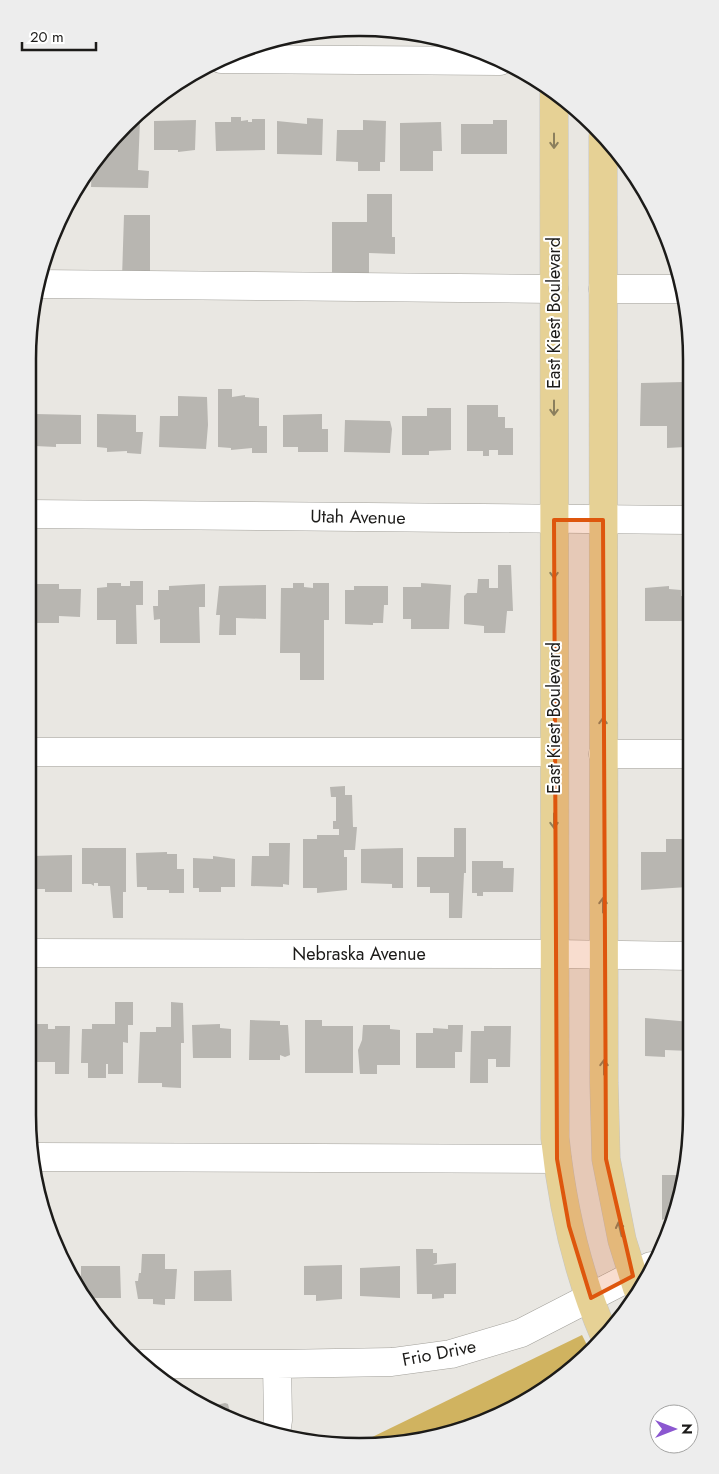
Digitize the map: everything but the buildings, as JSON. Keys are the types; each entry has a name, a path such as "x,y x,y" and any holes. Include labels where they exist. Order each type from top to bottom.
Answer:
{"main road":[{"name":"East Kiest Boulevard","path":"554,102 554,1094 557,1159 570,1226 590,1298 602,1329"},
{"path":"603,146 603,754 606,1159 618,1222 640,1275"}],"street":[{"path":"241,59 483,61"},
{"path":"45,284 554,289"},
{"path":"603,289 675,290"},
{"name":"Utah Avenue","path":"36,514 683,520"},
{"path":"36,752 554,752"},
{"path":"603,754 683,754"},
{"name":"Nebraska Avenue","path":"36,953 683,956"},
{"path":"39,1157 557,1159"},
{"name":"Frio Drive","path":"154,1364 392,1362 450,1354 521,1333 590,1298 639,1277"},
{"path":"277,1364 277,1427"}],"highlighted area":[{"path":"554,520 603,520 606,1159 633,1276 591,1298 569,1226 557,1159"}],"shaded area":[{"path":"582,1335 587,1344 573,1358 539,1383 483,1413 463,1421 423,1432 371,1437"}]}
